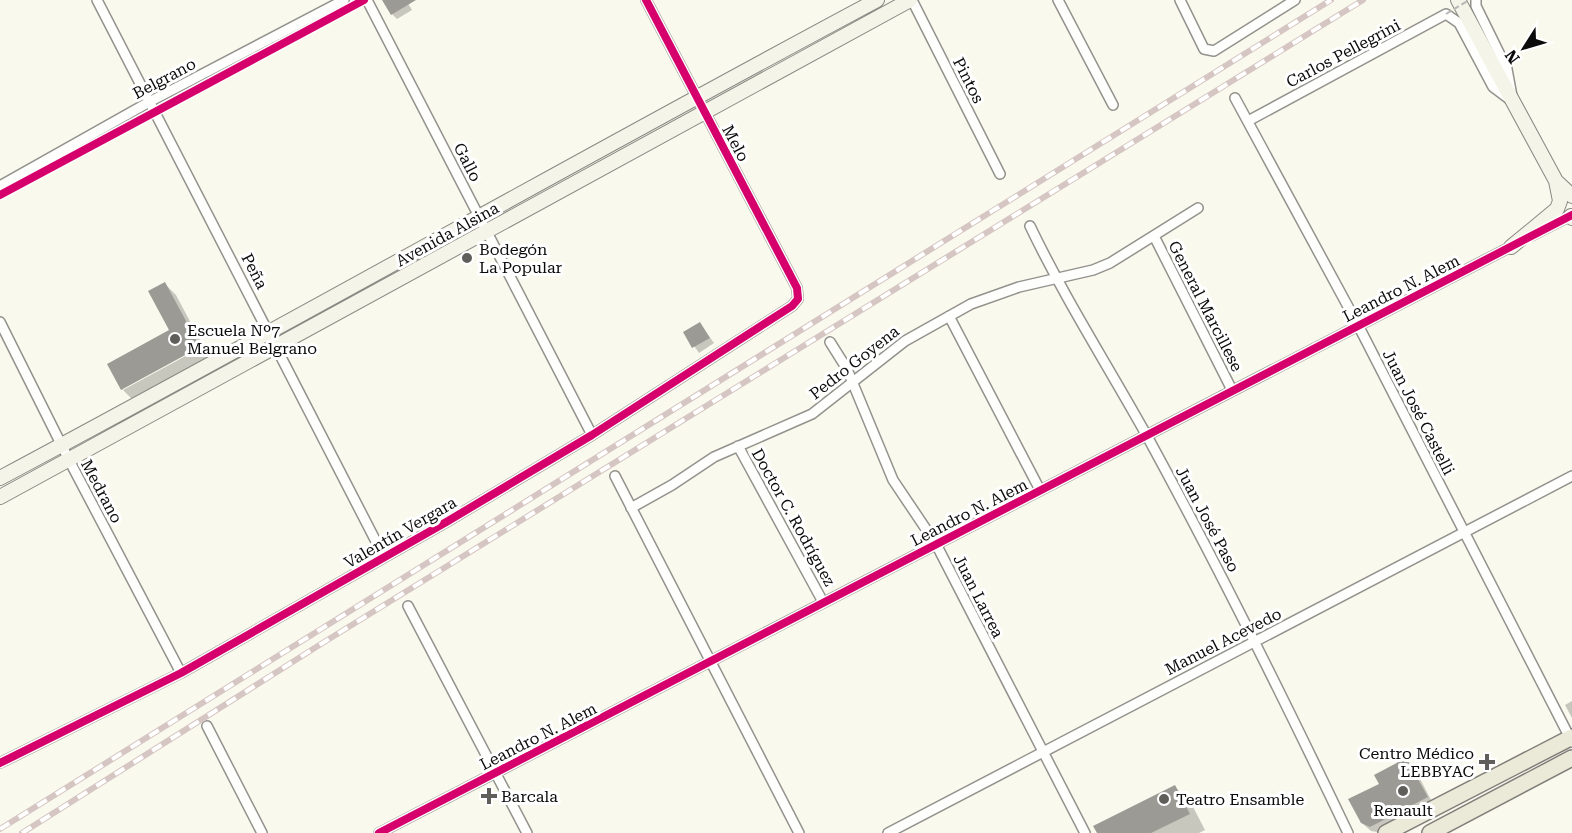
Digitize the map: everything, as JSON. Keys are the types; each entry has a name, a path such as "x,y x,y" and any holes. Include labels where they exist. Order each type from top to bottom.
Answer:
{"main road":[{"name":"Avenida Alsina","path":"0,478 270,333 697,96 877,0"},
{"name":"Avenida Alsina","path":"0,497 277,348 704,111 911,0"},
{"path":"1458,0 1556,181 1560,201 1557,209 1510,247"},
{"path":"1556,181 1572,196"},
{"path":"1386,833 1571,739"},
{"path":"1430,833 1572,758"}],"street":[{"name":"Peña","path":"97,0 384,556"},
{"name":"Belgrano","path":"0,186 151,101 344,0"},
{"name":"Gallo","path":"367,0 592,435"},
{"name":"Melo","path":"646,0 797,288 798,299"},
{"name":"Pintos","path":"911,0 1000,174"},
{"path":"1058,0 1113,105"},
{"path":"1180,0 1204,49 1214,51 1295,0"},
{"path":"1476,0 1476,6 1510,78 1513,102"},
{"path":"1446,14 1459,23 1493,87 1513,102"},
{"name":"Carlos Pellegrini","path":"1248,121 1446,14"},
{"name":"Juan José Castelli","path":"1235,98 1358,325 1571,739"},
{"name":"Pedro Goyena","path":"631,508 672,485 696,467 812,414 905,341 949,316 998,294 1093,270 1110,263 1198,208"},
{"name":"Leandro N. Alem","path":"379,833 1232,390 1572,217"},
{"name":"Juan José Paso","path":"1030,226 1055,279 1146,435 1256,640 1348,833"},
{"name":"General Marcillese","path":"1154,236 1232,390"},
{"name":"Valentín Vergara","path":"0,763 181,673 384,556 592,435 792,306 798,299"},
{"path":"949,316 1040,490"},
{"name":"Medrano","path":"0,322 69,460 181,673"},
{"name":"Juan Larrea","path":"830,342 853,383 893,480 936,544 1041,752 1085,833"},
{"name":"Doctor C. Rodríguez","path":"738,446 823,603"},
{"path":"615,476 799,833"},
{"name":"Manuel Acevedo","path":"888,833 1572,477"},
{"path":"408,606 527,833"},
{"path":"207,726 262,833"}],"path":[{"path":"1446,14 1469,0"}],"building":[{"path":"382,0 416,0 391,15"},
{"name":"Escuela Nº7 Manuel Belgrano","path":"165,282 200,347 121,390 107,364 169,330 148,291"},
{"path":"700,322 710,338 692,348 683,332"},
{"path":"1406,758 1428,797 1370,827 1361,823 1348,799 1379,784 1374,775"},
{"name":"Teatro Ensamble","path":"1175,785 1190,814 1151,833 1097,833 1093,826"}],"railway":[{"path":"0,829 1331,0"},
{"path":"22,833 321,644 1363,0"}],"cycle path":[{"path":"0,195 364,0"},
{"path":"0,763 181,673 448,521 592,435 792,306 798,299 797,288 646,0"},
{"path":"379,833 1572,215"}],"place":[{"name":"Bodegón La Popular","path":"467,258"},
{"name":"Escuela Nº7 Manuel Belgrano","path":"175,339"},
{"name":"Centro Médico LEBBYAC","path":"1487,762"},
{"name":"Renault","path":"1403,791"},
{"name":"Barcala","path":"489,796"},
{"name":"Teatro Ensamble","path":"1164,799"}]}
